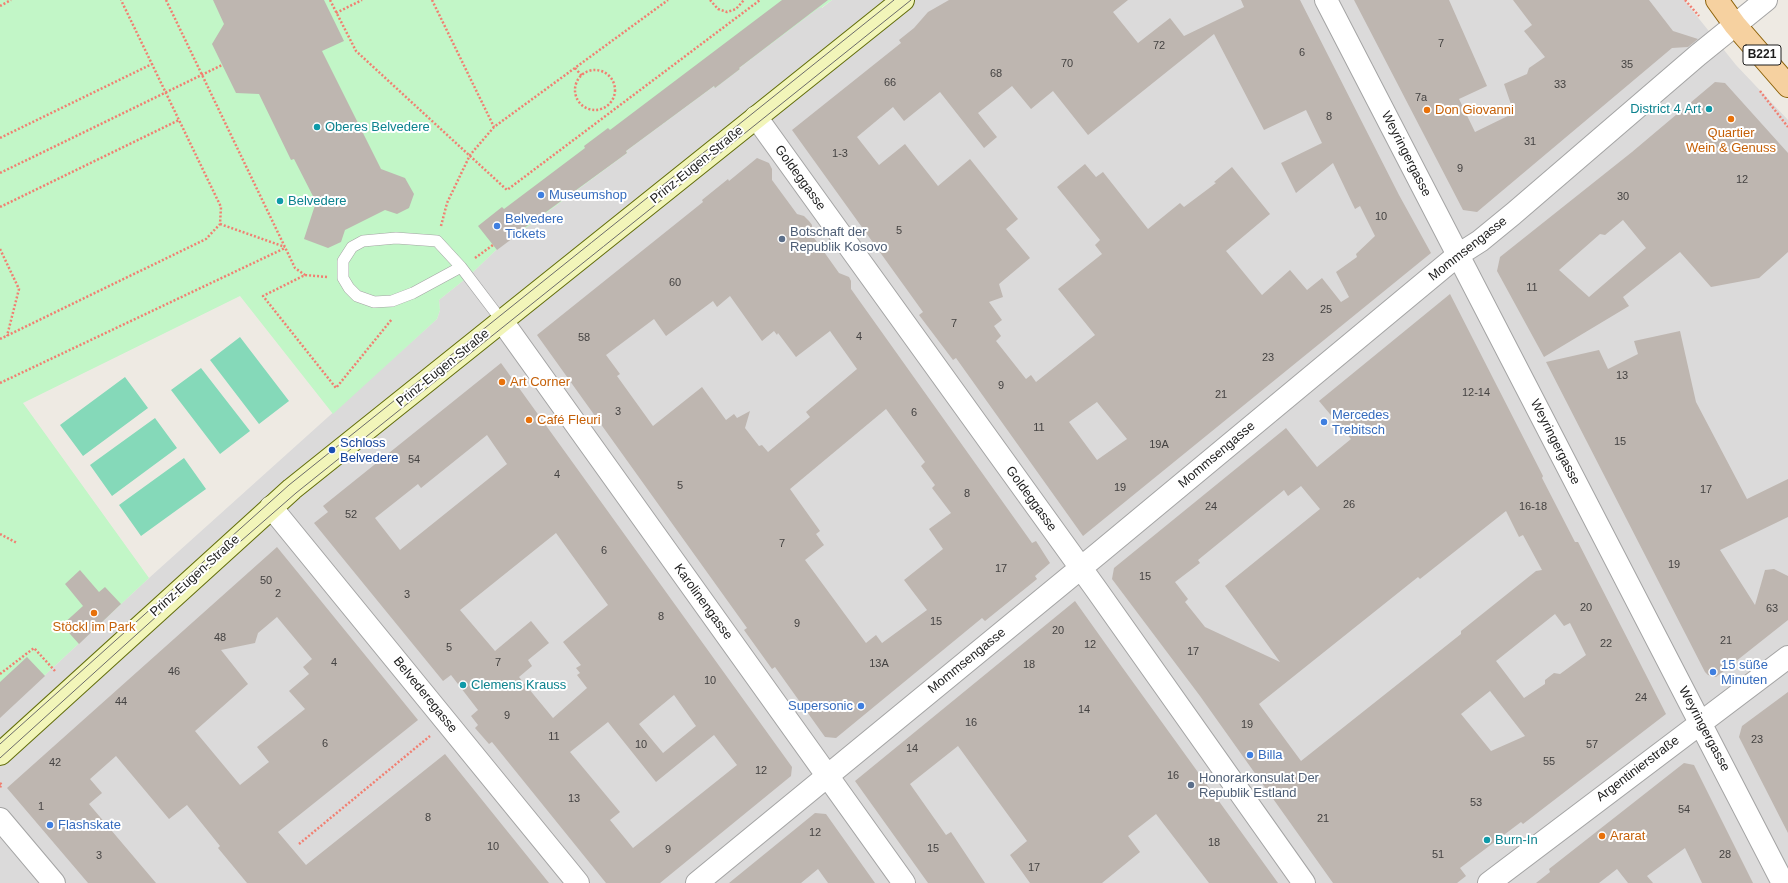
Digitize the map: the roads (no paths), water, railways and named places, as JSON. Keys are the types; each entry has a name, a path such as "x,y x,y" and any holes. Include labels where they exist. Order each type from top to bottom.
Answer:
{"main road":[{"name":"B221","path":"1717,0 1735,25 1788,86"}],"street":[{"name":"Prinz-Eugen-Straße","path":"0,754 271,507 902,0"},
{"name":"Weyringergasse","path":"1326,0 1783,883"},
{"name":"Mommsengasse","path":"697,883 1081,568 1458,255 1480,241 1513,214 1766,0"},
{"name":"Goldeggasse","path":"756,117 1081,568 1304,883"},
{"name":"Karolinengasse","path":"502,321 904,883"},
{"name":"Belvederegasse","path":"271,507 578,883"},
{"name":"Argentinierstraße","path":"1489,883 1788,657"},
{"path":"0,819 54,883"}],"lane":[{"path":"461,267 413,293 392,301 374,302 357,296 349,288 343,278 343,261 352,247 363,241 396,238 437,241 461,267 502,321"}],"tram line":[{"path":"0,744 289,485 894,0"},
{"path":"0,758 210,568 296,493 911,0"}],"place":[{"name":"District 4 Art","path":"1709,109"},
{"name":"Don Giovanni","path":"1427,110"},
{"name":"Quartier Wein & Genuss","path":"1731,119"},
{"name":"Oberes Belvedere","path":"317,127"},
{"name":"Museumshop","path":"541,195"},
{"name":"Belvedere","path":"280,201"},
{"name":"Belvedere Tickets","path":"497,226"},
{"name":"Botschaft der Republik Kosovo","path":"782,239"},
{"name":"Art Corner","path":"502,382"},
{"name":"Café Fleuri","path":"529,420"},
{"name":"Mercedes Trebitsch","path":"1324,422"},
{"name":"Schloss Belvedere","path":"332,450"},
{"name":"Stöckl im Park","path":"94,613"},
{"name":"15 süße Minuten","path":"1713,672"},
{"name":"Clemens Krauss","path":"463,685"},
{"name":"Supersonic","path":"861,706"},
{"name":"Billa","path":"1250,755"},
{"name":"Honorarkonsulat Der Republik Estland","path":"1191,785"},
{"name":"Flashskate","path":"50,825"},
{"name":"Ararat","path":"1602,836"},
{"name":"Burn-In","path":"1487,840"}]}
